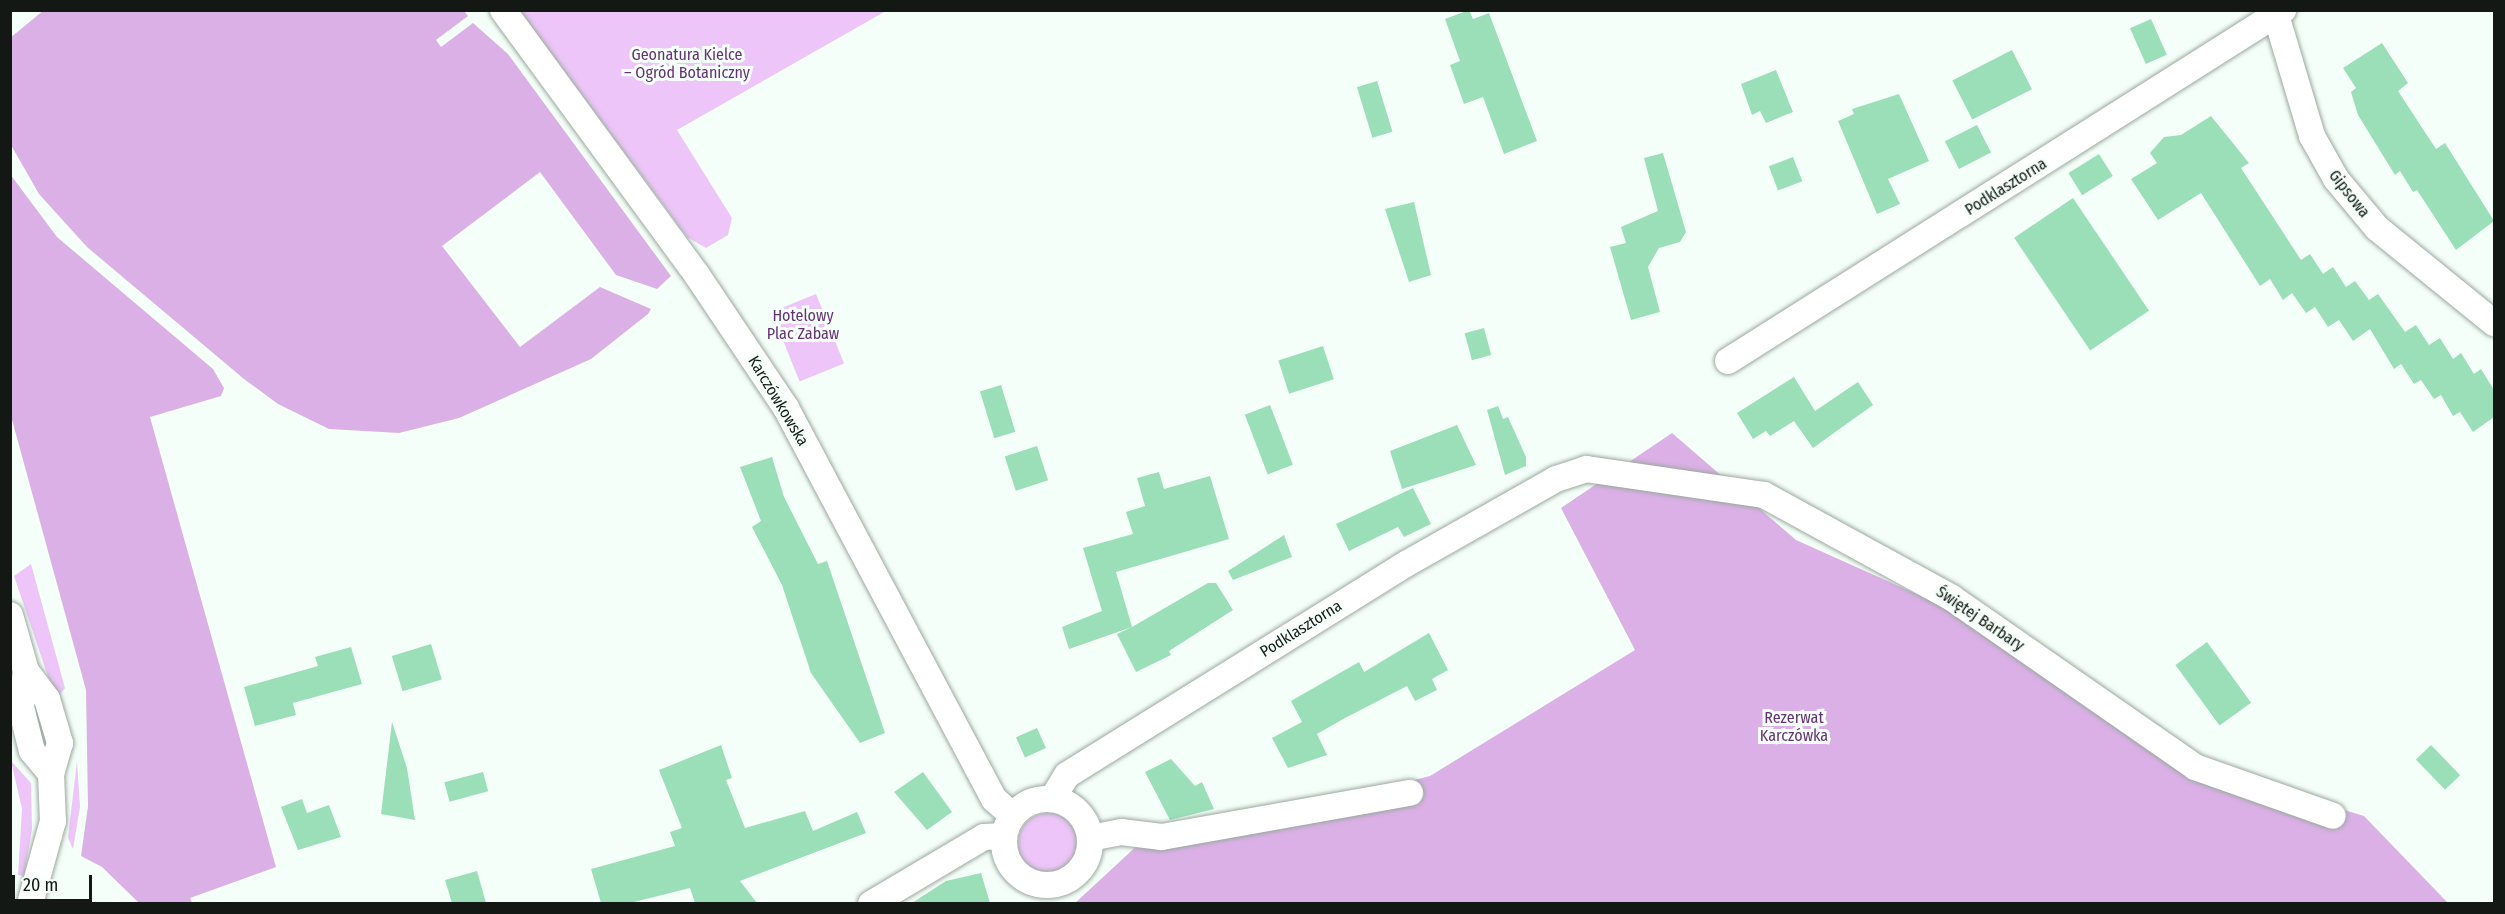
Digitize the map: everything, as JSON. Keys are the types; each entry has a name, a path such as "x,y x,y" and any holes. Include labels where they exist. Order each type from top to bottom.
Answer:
{"street":[{"name":"Karczówkowska","path":"503,10 697,275 786,408 1008,826"},
{"name":"Gipsowa","path":"2280,13 2312,136 2345,192 2412,260 2494,324"},
{"name":"Podklasztorna","path":"1728,361 2280,13"},
{"name":"Podklasztorna","path":"1052,799 1068,775 1406,564 1556,479 1586,469 1608,472"},
{"name":"Świętej Barbary","path":"1608,472 1764,495 1952,598 2195,767 2333,816"},
{"path":"10,615 26,671 47,699 60,743 51,774 53,821 30,903"},
{"path":"1090,838 1121,832 1162,837 1410,793"},
{"path":"871,903 984,837 1008,826 1027,803 1052,799 1081,816 1090,838 1084,864 1075,875 1034,894 1011,866 1008,826"}],"green space":[{"path":"44,10 464,11 468,16 436,40 441,47 473,23 508,54 671,276 657,289 616,275 540,172 442,246 520,347 600,287 651,309 648,314 591,359 459,418 399,433 329,429 278,404 244,379 87,247 39,194 11,145 10,38"},
{"name":"Geonatura Kielce – Ogród Botaniczny","path":"520,11 886,11 677,130 732,218 728,235 706,248 687,237"},
{"path":"10,174 57,237 213,369 224,388 221,396 150,417 276,867 190,898 192,903 139,903 102,867 81,856 88,806 86,690 11,416"},
{"name":"Hotelowy Plac Zabaw","path":"816,294 844,364 800,382 771,312"},
{"name":"Rezerwat Karczówka","path":"1672,433 1796,540 1943,606 2184,761 2364,816 2448,903 1074,904 1155,829 1291,811 1430,776 1635,650 1561,508"},
{"path":"31,564 65,688 56,700 14,576"},
{"path":"11,761 31,783 32,829 24,876 18,875 22,809"},
{"path":"77,761 80,807 73,849 68,838"},
{"path":"1048,813 1069,822 1078,843 1069,864 1048,873 1027,864 1018,843 1027,822"}],"building":[{"path":"1469,10 1473,19 1489,13 1537,141 1504,154 1483,97 1464,104 1450,65 1460,61 1445,19"},
{"path":"2151,19 2167,55 2146,64 2130,28"},
{"path":"2382,43 2408,83 2398,91 2436,149 2445,143 2494,221 2456,250 2417,190 2413,192 2400,171 2395,175 2358,115 2351,92 2356,88 2343,68"},
{"path":"2012,50 2032,89 1972,120 1952,80"},
{"path":"1776,70 1793,112 1766,123 1760,111 1752,115 1741,84"},
{"path":"1377,81 1392,132 1372,138 1357,87"},
{"path":"1899,94 1929,161 1888,179 1900,204 1877,214 1838,121 1854,114 1852,109"},
{"path":"2211,116 2249,163 2241,168 2301,260 2310,254 2323,274 2333,267 2346,287 2355,281 2369,300 2378,294 2405,332 2416,325 2429,345 2440,338 2453,359 2461,353 2474,374 2481,369 2494,390 2494,417 2473,432 2460,412 2453,416 2441,395 2434,399 2421,380 2414,384 2401,364 2394,369 2370,329 2353,341 2339,320 2328,327 2315,307 2306,313 2292,293 2283,300 2270,279 2260,286 2201,193 2158,220 2131,179 2157,163 2150,153 2164,137 2181,135"},
{"path":"1977,125 1991,153 1959,169 1945,141"},
{"path":"1663,153 1686,232 1680,242 1659,248 1648,267 1660,312 1631,320 1610,247 1626,243 1621,227 1658,211 1644,158"},
{"path":"2099,154 2113,176 2082,195 2068,173"},
{"path":"1793,157 1802,181 1778,191 1769,166"},
{"path":"2073,198 2149,311 2090,350 2014,238"},
{"path":"1414,202 1431,275 1409,282 1385,209"},
{"path":"1484,328 1491,355 1472,360 1465,333"},
{"path":"1323,346 1334,379 1289,394 1278,361"},
{"path":"1794,377 1815,411 1858,382 1873,405 1813,448 1794,421 1770,436 1766,431 1753,439 1737,413"},
{"path":"1001,385 1015,432 994,438 980,391"},
{"path":"1270,405 1293,465 1268,474 1245,415"},
{"path":"1498,406 1503,419 1508,417 1526,457 1526,466 1505,475 1487,410"},
{"path":"1457,425 1476,465 1402,489 1390,451"},
{"path":"1037,446 1048,480 1016,491 1005,457"},
{"path":"772,457 784,497 818,564 827,561 885,733 860,743 811,673 782,585 752,527 761,521 740,467"},
{"path":"1159,472 1164,489 1210,476 1229,539 1116,572 1132,627 1069,649 1062,627 1102,611 1083,548 1133,534 1126,512 1145,506 1137,478"},
{"path":"1413,488 1431,524 1404,537 1398,527 1349,551 1336,524"},
{"path":"1284,535 1292,557 1233,580 1228,571"},
{"path":"1208,583 1216,583 1233,610 1169,651 1171,655 1136,672 1117,634"},
{"path":"1429,633 1448,670 1432,679 1437,690 1415,701 1407,686 1345,718 1317,734 1327,755 1288,768 1272,738 1302,722 1291,701 1359,662 1364,672"},
{"path":"2207,642 2251,703 2220,726 2175,665"},
{"path":"431,644 442,679 403,691 392,656"},
{"path":"351,647 362,684 293,703 296,715 255,726 244,687 318,666 315,657"},
{"path":"392,722 407,768 415,820 381,814"},
{"path":"1037,728 1046,748 1025,757 1016,737"},
{"path":"721,745 732,778 726,780 745,828 805,811 813,831 857,812 866,833 740,881 757,903 695,903 690,888 630,903 601,903 591,869 675,846 670,832 682,828 659,770"},
{"path":"2431,745 2460,775 2445,790 2416,760"},
{"path":"1171,759 1195,786 1202,782 1214,809 1170,820 1145,772"},
{"path":"483,772 488,791 450,802 444,782"},
{"path":"923,772 952,812 927,830 894,792"},
{"path":"302,799 307,813 329,805 341,837 298,850 281,807"},
{"path":"477,871 486,903 452,903 445,880"},
{"path":"981,873 990,903 912,903 946,881"}]}
